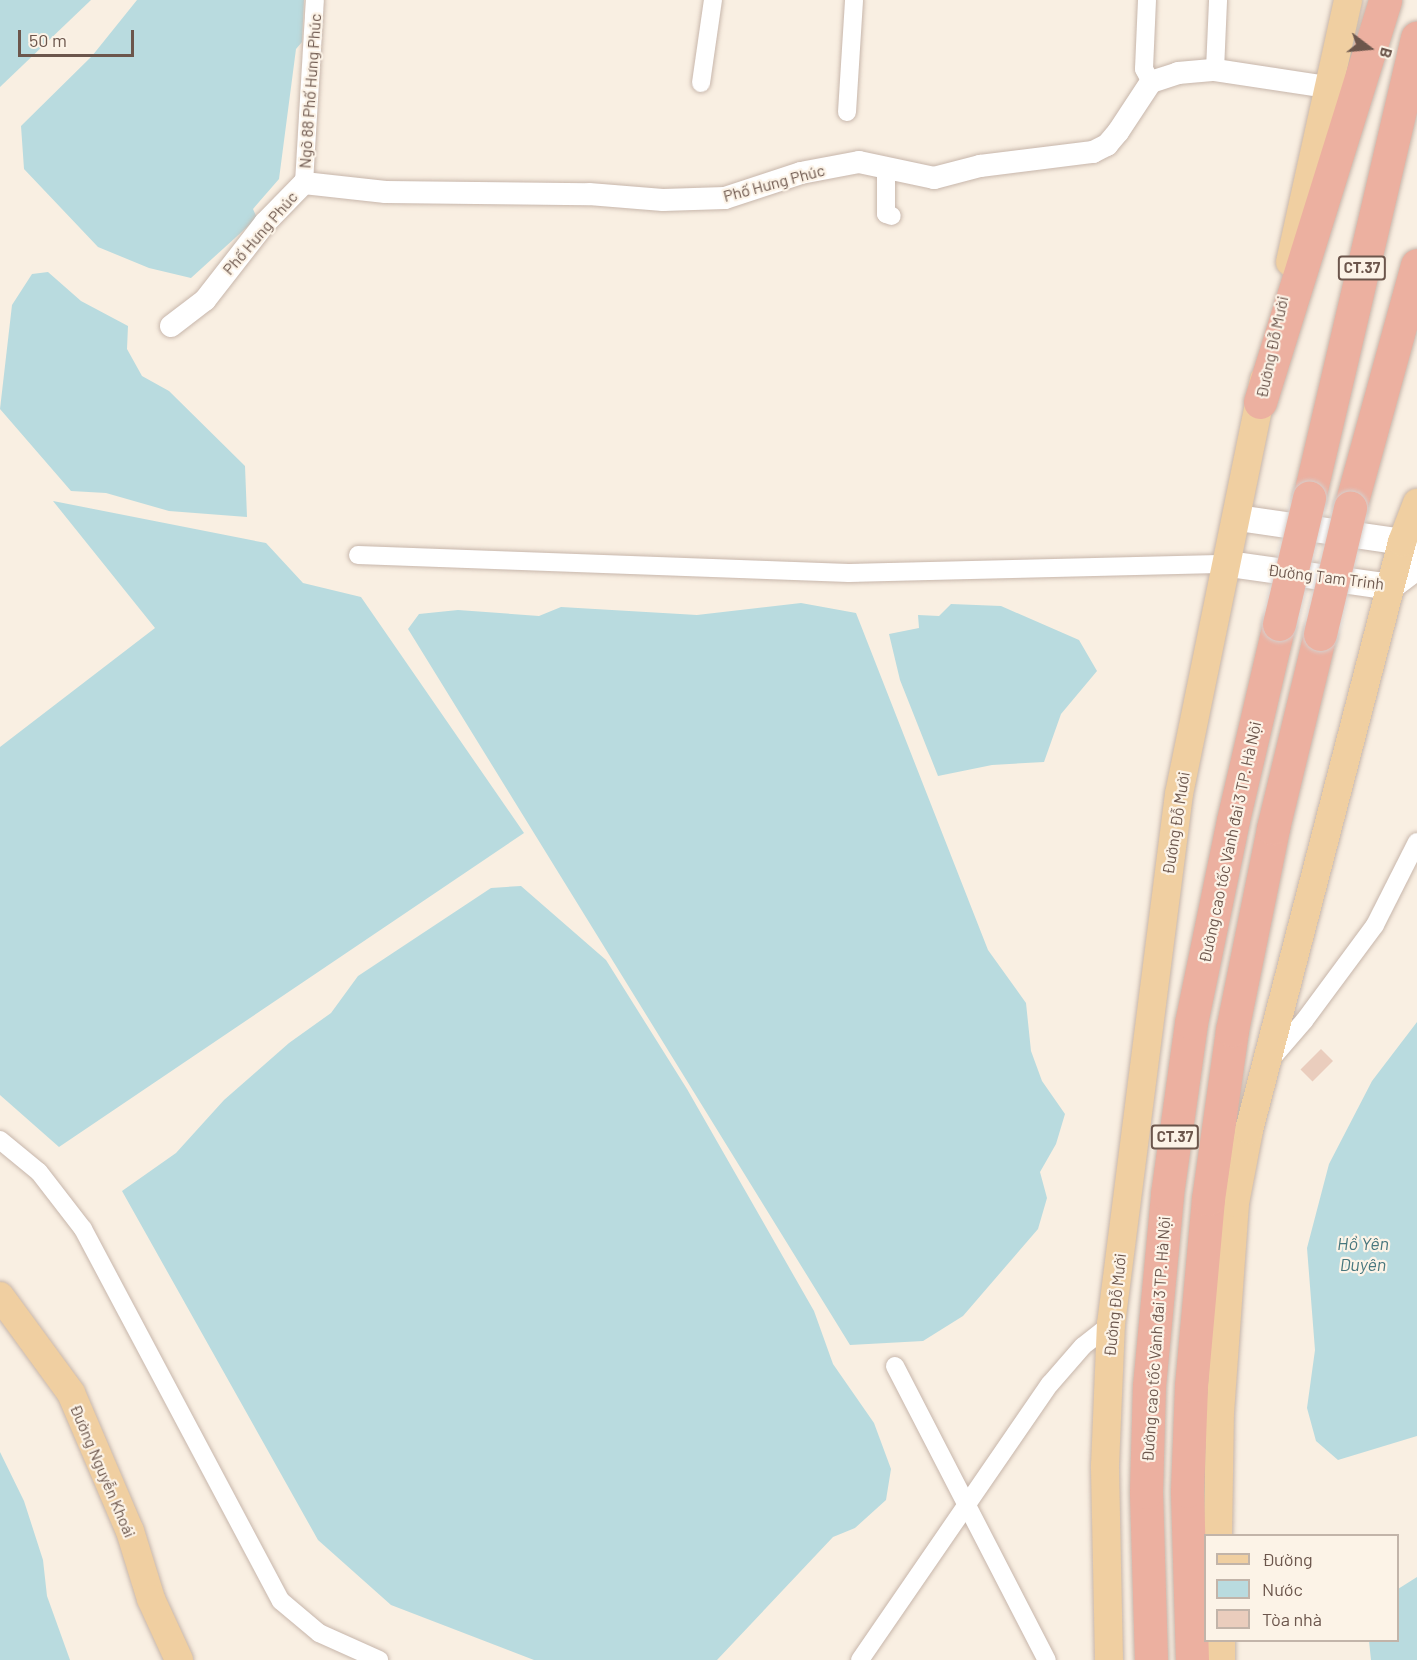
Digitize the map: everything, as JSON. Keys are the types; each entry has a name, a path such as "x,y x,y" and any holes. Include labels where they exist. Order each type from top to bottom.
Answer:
{"highway":[{"path":"1260,402 1385,0"},
{"name":"Đường cao tốc Vành đai 3 TP. Hà Nội","path":"1151,1660 1146,1492 1149,1386 1167,1194 1194,1012 1233,820 1417,38"},
{"name":"CT.37","path":"1192,1660 1187,1491 1190,1397 1208,1199 1232,1030 1273,828 1350,508 1417,265"}],"main road":[{"name":"Đường Đỗ Mười","path":"1109,1660 1105,1466 1111,1324 1179,794 1229,564 1260,402 1348,0"},
{"path":"1218,1534 1220,1413 1235,1203 1265,1066 1390,587 1409,549 1417,503"},
{"path":"1238,518 1409,549"},
{"name":"Đường Tam Trinh","path":"1229,564 1390,587 1417,567"},
{"name":"Đường Nguyễn Khoái","path":"0,1296 71,1393 130,1531 151,1599 179,1660"},
{"path":"1221,1642 1221,1660"}],"street":[{"name":"Ngõ 88 Phố Hưng Phúc","path":"304,183 315,0"},
{"path":"701,83 713,0"},
{"path":"847,112 854,0"},
{"path":"1147,0 1144,69 1151,82 1178,73 1215,70 1328,87"},
{"path":"1215,70 1218,0"},
{"name":"Phố Hưng Phúc","path":"171,326 205,300 265,223 304,183 386,192 589,194 671,200 725,198 801,173 859,162 934,178 989,165 1093,152 1107,145 1118,132 1151,82"},
{"path":"886,168 886,214 892,216"},
{"path":"358,555 849,573 1229,564"},
{"path":"1265,1066 1304,1021 1375,925 1417,842"},
{"path":"0,1140 39,1172 82,1229 281,1601 319,1633 379,1660"},
{"path":"860,1660 1066,1363 1111,1324"},
{"path":"895,1366 1047,1660"}],"water":[{"path":"0,0 91,0 0,87"},
{"path":"137,0 304,0 302,42 296,49 279,179 253,209 257,218 191,278 149,268 98,247 24,169 21,126 92,56"},
{"path":"48,272 81,301 128,326 127,349 142,376 169,391 245,466 247,517 169,511 106,493 71,491 0,409 12,305 32,274"},
{"path":"53,501 266,543 303,583 361,597 524,833 59,1147 0,1095 0,747 155,628"},
{"path":"801,603 856,613 988,950 1026,1003 1031,1051 1042,1081 1065,1114 1056,1144 1040,1172 1047,1198 1038,1229 963,1316 923,1341 850,1345 408,629 419,614 458,610 539,616 561,607 697,615"},
{"path":"951,604 1001,606 1079,640 1097,671 1061,714 1044,762 992,765 938,776 900,680 889,634 919,628 918,615 939,616"},
{"path":"521,886 606,960 687,1089 814,1311 833,1364 874,1423 891,1469 886,1500 855,1528 833,1537 717,1660 534,1660 391,1605 318,1540 122,1191 176,1153 224,1100 289,1043 331,1013 358,976 491,888"},
{"name":"Hồ Yên Duyên","path":"1417,1022 1417,1436 1338,1460 1316,1441 1307,1408 1315,1350 1307,1248 1329,1164 1372,1081"},
{"path":"0,1452 24,1501 43,1560 47,1596 70,1660 0,1660"},
{"path":"1417,1577 1417,1660 1371,1660 1369,1642 1399,1642 1399,1588"}],"building":[{"path":"1321,1049 1333,1061 1313,1082 1300,1070"}]}
